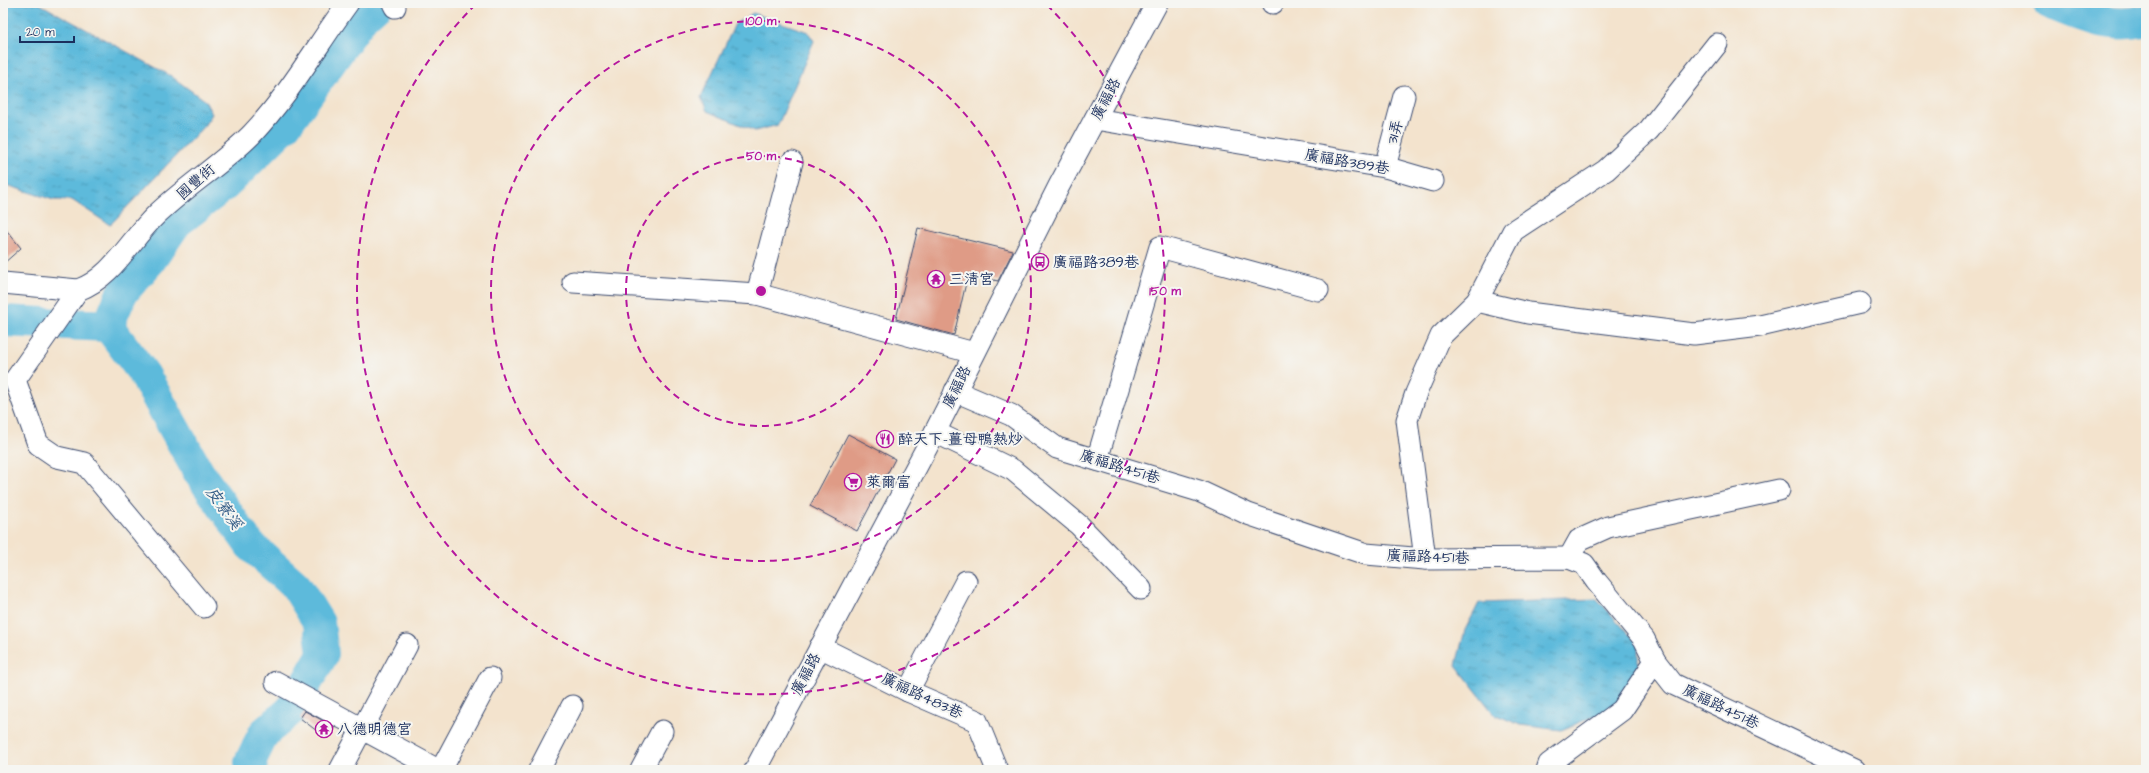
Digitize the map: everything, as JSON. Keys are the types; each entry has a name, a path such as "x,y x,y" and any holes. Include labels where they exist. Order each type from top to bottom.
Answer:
{"street":[{"name":"國豐街","path":"76,293 89,286 111,268 129,244 156,215 250,135 286,95 348,3"},
{"name":"廣福路","path":"755,770 935,432 974,353 1095,119 1157,3"},
{"path":"1425,559 1407,420 1416,393 1441,336 1477,301 1513,231 1606,170 1649,130 1717,44"},
{"name":"31弄","path":"1385,167 1404,96"},
{"name":"廣福路389巷","path":"1095,119 1385,167 1433,180"},
{"path":"757,294 792,162"},
{"path":"1097,460 1160,247 1318,290"},
{"path":"574,282 757,294 974,353"},
{"path":"3,283 76,293 15,380 38,444 57,456 84,463 204,607"},
{"path":"1477,301 1528,313 1694,334 1760,326 1860,304"},
{"name":"廣福路451巷","path":"955,391 1010,415 1057,448 1199,491 1248,514 1366,554 1425,559 1569,558 1584,564 1596,581 1644,639 1655,660 1673,684 1854,770"},
{"path":"935,432 1013,470 1079,525 1141,589"},
{"path":"1569,558 1579,540 1608,527 1780,490"},
{"path":"908,691 966,581"},
{"path":"340,770 407,645"},
{"name":"廣福路483巷","path":"820,647 908,691 976,721 997,770"},
{"path":"1547,770 1549,764 1622,710 1655,660"},
{"path":"276,682 440,770 490,678"},
{"path":"539,770 572,706"},
{"path":"640,770 662,731"}],"water":[{"path":"3,3 38,3 171,76 205,101 212,114 204,126 110,225 72,200 54,200 3,184"},
{"path":"753,13 808,32 814,41 778,125 755,131 707,111 701,97 735,24"},
{"path":"1597,599 1638,644 1638,676 1618,707 1561,730 1520,725 1494,714 1456,665 1465,630 1479,603"}],"building":[{"path":"3,226 21,248 3,264"},
{"name":"三清宮","path":"918,228 1013,251 998,281 968,274 954,335 896,319"},
{"name":"萊爾富","path":"848,434 895,459 857,531 810,506"},
{"path":"305,711 335,727 326,738 300,718"}],"waterway":[{"path":"108,326 122,293 150,261 177,222 225,185 286,125 363,17 378,3"},
{"path":"2049,3 2072,13 2096,20 2121,23 2134,23 2146,20"},
{"name":"皮寮溪","path":"3,321 108,326"},
{"name":"皮寮溪","path":"108,326 144,374 199,473 250,545 296,586 319,623 323,654 291,710 264,733 250,762 252,770"}],"place":[{"name":"廣福路389巷","path":"1040,262"},
{"name":"三清宮","path":"936,279"},
{"name":"醉天下-薑母鴨熱炒","path":"885,439"},
{"name":"萊爾富","path":"853,482"},
{"name":"八德明德宮","path":"324,729"}]}
